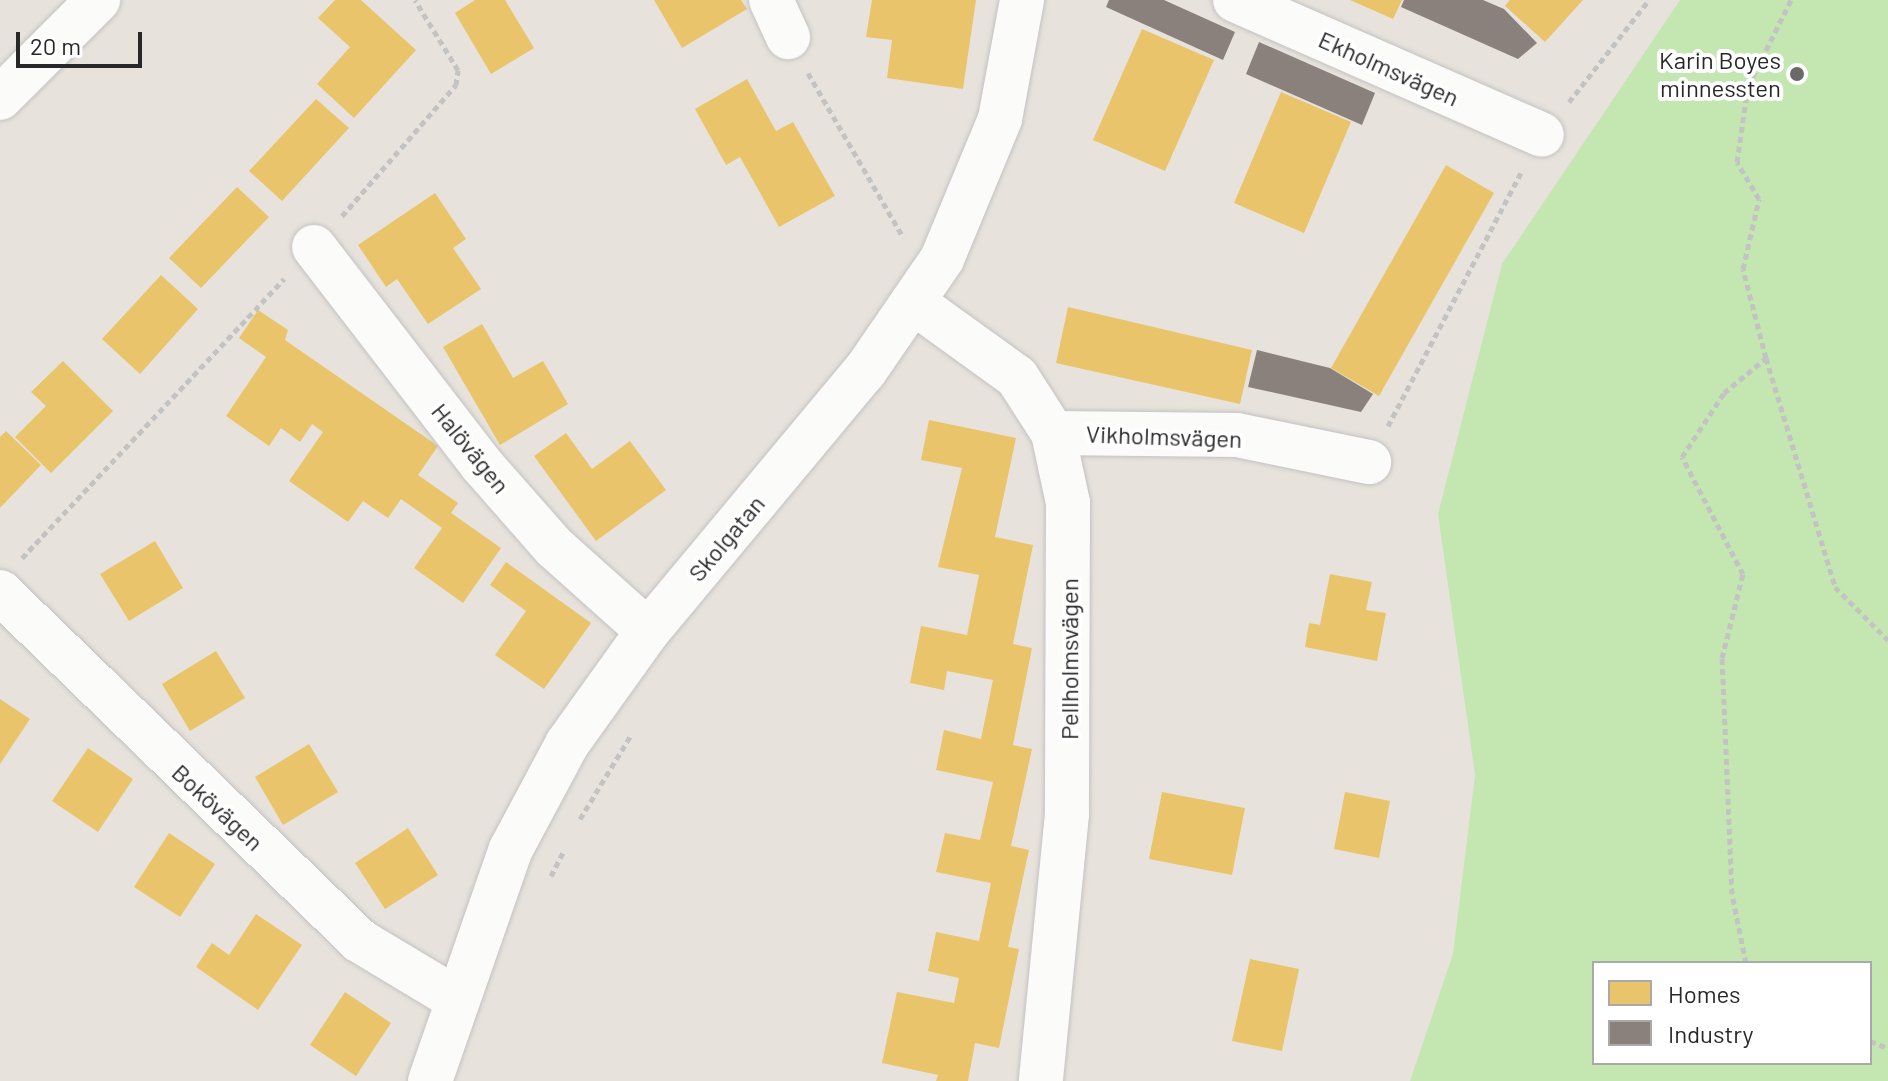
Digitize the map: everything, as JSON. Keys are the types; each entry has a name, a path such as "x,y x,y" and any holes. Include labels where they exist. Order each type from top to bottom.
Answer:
{"street":[{"path":"0,98 98,0"},
{"name":"Skolgatan","path":"430,1081 455,998 511,849 567,744 648,631 865,371 942,259 1000,119 1022,0"},
{"name":"Ekholmsvägen","path":"1235,0 1542,135"},
{"name":"Halövägen","path":"314,247 481,464 554,547 648,631"},
{"name":"Pellholmsvägen","path":"913,302 1017,377 1053,433 1068,503 1071,667 1067,814 1041,1081"},
{"name":"Vikholmsvägen","path":"1053,433 1237,435 1369,462"},
{"name":"Bokövägen","path":"5,581 360,941 455,998"}],"path":[{"path":"5,581 314,247 456,85 458,70 415,0"},
{"path":"1369,462 1542,135 1649,0"},
{"path":"1791,0 1748,86 1737,162 1759,199 1743,269 1766,358 1835,587 1888,640"},
{"path":"780,18 900,233 942,259"},
{"path":"1746,961 1732,894 1722,658 1743,574 1682,457 1724,393 1766,358"}],"green space":[{"path":"1680,0 1888,0 1888,1081 1410,1081 1453,954 1475,775 1438,514 1502,264"}],"building: Homes":[{"path":"335,0 361,0 416,50 354,118 317,84 350,47 318,18"},
{"path":"475,0 505,0 534,48 491,74 455,13"},
{"path":"654,0 741,0 747,9 682,48"},
{"path":"872,0 976,0 963,89 887,78 892,40 866,37"},
{"path":"1350,0 1402,0 1393,19"},
{"path":"1510,0 1583,0 1545,42 1505,6"},
{"path":"1142,29 1214,60 1165,171 1093,140"},
{"path":"747,79 776,131 793,122 835,196 779,227 740,157 726,165 695,109"},
{"path":"1281,92 1351,122 1304,233 1234,203"},
{"path":"316,99 349,128 282,201 249,171"},
{"path":"1446,165 1494,193 1379,396 1331,368"},
{"path":"237,187 269,217 201,288 169,258"},
{"path":"435,193 466,239 453,248 481,289 428,324 397,279 386,287 358,245"},
{"path":"161,275 198,309 140,374 102,339"},
{"path":"1068,307 1252,350 1240,404 1056,363"},
{"path":"258,310 288,330 285,340 438,446 418,475 458,503 451,513 501,548 463,603 414,568 442,528 401,499 388,518 363,501 348,522 289,481 323,432 312,424 300,442 281,428 269,446 226,416 266,357 239,338"},
{"path":"482,324 513,378 543,361 568,404 500,445 443,347"},
{"path":"63,361 113,411 51,473 15,437 46,406 31,392"},
{"path":"929,420 1016,438 995,537 1033,545 1013,644 1032,648 1013,745 1032,749 1011,846 1029,850 1008,947 1019,949 999,1048 975,1043 968,1081 936,1081 938,1075 882,1063 897,992 954,1003 959,978 928,971 936,932 979,941 991,883 936,872 945,833 980,840 993,782 936,770 944,730 981,739 993,680 947,671 944,690 910,683 921,626 967,635 979,575 938,567 962,468 921,460"},
{"path":"6,431 41,465 0,508 0,437"},
{"path":"566,433 592,469 630,441 666,490 596,541 534,456"},
{"path":"155,541 183,588 129,621 100,574"},
{"path":"506,562 591,623 544,689 495,655 526,611 490,585"},
{"path":"1330,574 1372,582 1366,610 1386,613 1377,661 1305,647 1309,623 1320,625"},
{"path":"216,651 245,698 190,731 162,684"},
{"path":"0,699 30,719 0,764"},
{"path":"309,744 338,792 283,825 255,777"},
{"path":"88,748 133,779 98,832 52,801"},
{"path":"1162,792 1245,808 1232,875 1149,859"},
{"path":"1345,792 1390,801 1379,858 1334,849"},
{"path":"408,828 438,875 385,909 355,863"},
{"path":"169,833 215,864 180,917 134,887"},
{"path":"256,914 302,945 258,1010 196,967 212,943 229,955"},
{"path":"1250,959 1299,969 1282,1051 1232,1041"},
{"path":"345,992 391,1023 356,1076 310,1045"}],"building: Industry":[{"path":"1109,0 1164,0 1235,32 1223,60 1106,7"},
{"path":"1404,0 1483,0 1504,9 1537,43 1518,59 1401,7"},
{"path":"1259,42 1375,93 1362,125 1246,74"},
{"path":"1257,350 1330,368 1373,394 1361,412 1248,387"}],"place":[{"name":"Karin Boyes minnessten","path":"1797,74"}]}
